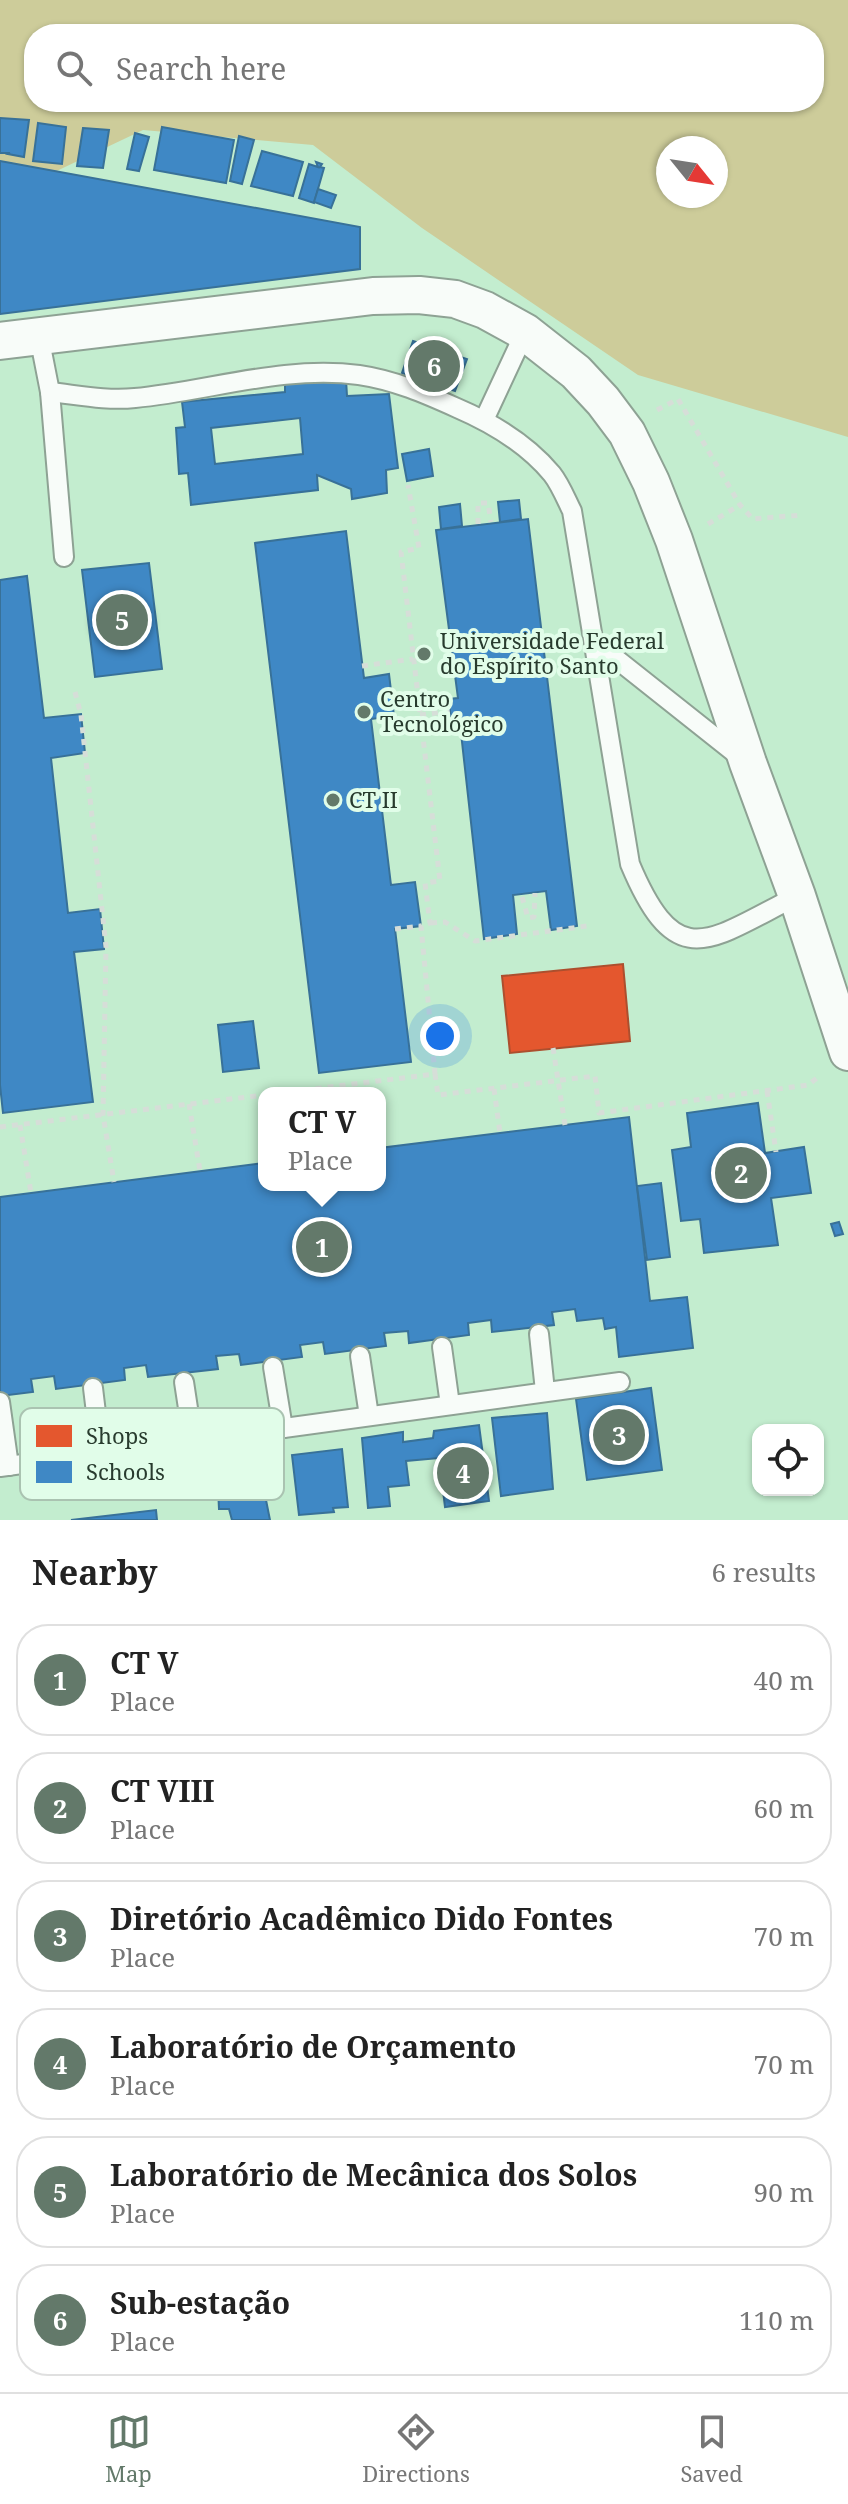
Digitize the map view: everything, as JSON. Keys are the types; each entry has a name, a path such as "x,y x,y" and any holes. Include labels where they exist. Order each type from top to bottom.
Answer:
{"street":[{"path":"0,341 373,296 419,295 455,299 475,306 525,332 576,372 627,433 651,482 674,540 848,1052"}],"lane":[{"path":"484,420 525,332"},
{"path":"39,336 50,392 64,557"},
{"path":"50,392 108,400 309,374 359,375 411,388 484,420 524,446 553,475 572,511 630,864 643,895 659,921 676,934 694,940 715,937 797,896"},
{"path":"595,642 748,763"},
{"path":"539,1334 545,1391"},
{"path":"442,1347 450,1405"},
{"path":"360,1356 369,1416"},
{"path":"273,1367 280,1408"},
{"path":"184,1382 188,1408"},
{"path":"284,1428 620,1382"},
{"path":"93,1388 95,1408"},
{"path":"0,1402 5,1467"}],"path":[{"path":"652,413 678,399 740,505 753,519 802,515"},
{"path":"408,485 419,548 401,552 440,881 425,883 430,923"},
{"path":"478,524 478,503 488,503 491,522"},
{"path":"362,666 413,659"},
{"path":"75,692 81,715 105,934 103,1115 114,1182"},
{"path":"420,715 450,711"},
{"path":"522,897 528,918 534,917 535,893"},
{"path":"395,929 445,922 475,941 587,926"},
{"path":"421,926 438,1095 595,1076 599,1113 808,1085 848,1052"},
{"path":"553,1048 565,1125"},
{"path":"329,1087 435,1074"},
{"path":"494,1089 500,1133"},
{"path":"767,1091 776,1152"},
{"path":"0,1127 258,1096"},
{"path":"189,1104 200,1171"},
{"path":"20,1125 31,1193"}],"shaded area":[{"name":"Centro Tecnológico","path":"0,0 24,24 24,112 690,112 727,136 656,136 656,208 728,208 728,137 848,214 848,1520 0,1520"},
{"path":"0,0 848,0 848,437 638,375 422,228 313,145 143,130 25,186 0,241"}],"building: Shops":[{"path":"623,964 630,1041 510,1053 502,976"}],"building: Schools":[{"path":"0,118 29,120 24,157 0,153"},
{"path":"38,123 66,127 62,164 33,161"},
{"path":"162,127 234,140 226,183 154,170"},
{"path":"83,128 109,130 103,168 77,166"},
{"path":"135,133 149,137 139,171 127,169"},
{"path":"239,136 254,140 242,184 230,181"},
{"path":"262,151 303,162 293,196 251,186"},
{"path":"0,161 360,227 360,269 0,314"},
{"path":"316,162 324,168 314,203 299,198 309,164 318,167"},
{"path":"318,189 336,195 331,208 314,202"},
{"path":"413,341 467,359 455,391 402,373"},
{"path":"346,379 347,396 389,394 398,468 386,470 387,493 352,499 351,489 317,475 318,490 191,505 188,473 179,474 176,428 185,427 182,402 285,392 285,384","holes":["300,418 303,454 215,464 211,428"]},
{"path":"429,449 433,476 407,481 402,454"},
{"path":"519,500 521,519 500,522 498,502"},
{"path":"460,504 462,526 441,529 439,507"},
{"path":"528,519 577,926 551,930 546,891 513,895 517,934 484,939 461,733 453,734 450,711 449,699 458,698 436,530"},
{"name":"CT II","path":"346,531 364,678 389,674 394,716 371,719 391,885 415,882 421,926 395,929 411,1062 319,1073 255,543"},
{"path":"149,563 162,669 95,677 82,570"},
{"path":"27,576 44,718 81,714 85,753 51,758 68,913 100,909 104,949 74,952 93,1102 3,1113 0,1085 0,580"},
{"path":"253,1021 259,1068 223,1072 218,1025"},
{"path":"758,1103 765,1153 804,1147 811,1193 771,1198 778,1245 704,1253 700,1219 681,1221 672,1150 691,1147 687,1113"},
{"path":"629,1117 650,1301 687,1297 693,1348 619,1357 616,1327 605,1329 603,1318 577,1321 575,1309 552,1312 554,1325 492,1332 491,1320 468,1323 469,1335 409,1343 408,1331 384,1333 386,1346 325,1354 323,1342 300,1345 302,1357 241,1365 239,1354 216,1356 218,1369 148,1377 146,1365 124,1368 125,1380 56,1389 54,1376 31,1379 33,1392 0,1396 0,1197 258,1164 258,1191 386,1191 386,1147"},
{"path":"661,1183 670,1257 647,1260 637,1186"},
{"path":"839,1222 843,1234 835,1236 831,1224"},
{"path":"651,1388 662,1470 587,1480 576,1399"},
{"path":"547,1413 553,1489 501,1496 492,1418"},
{"path":"479,1425 489,1501 445,1507 439,1458 406,1461 409,1485 388,1487 390,1506 368,1508 362,1438 403,1432 403,1442 433,1438 434,1431"},
{"path":"342,1449 348,1507 333,1508 334,1512 299,1515 292,1455"},
{"path":"219,1500 266,1500 270,1520 232,1520 229,1509 219,1509"},
{"path":"156,1510 157,1520 71,1520"}],"place":[{"name":"Sub-estação","path":"434,366"},
{"name":"Laboratório de Mecânica dos Solos","path":"122,620"},
{"name":"Universidade Federal do Espírito Santo","path":"424,654"},
{"name":"Centro Tecnológico","path":"364,712"},
{"name":"CT II","path":"333,800"},
{"name":"CT VIII","path":"741,1173"},
{"name":"CT V","path":"322,1247"},
{"name":"Diretório Acadêmico Dido Fontes","path":"619,1435"},
{"name":"Laboratório de Orçamento","path":"463,1473"}]}
